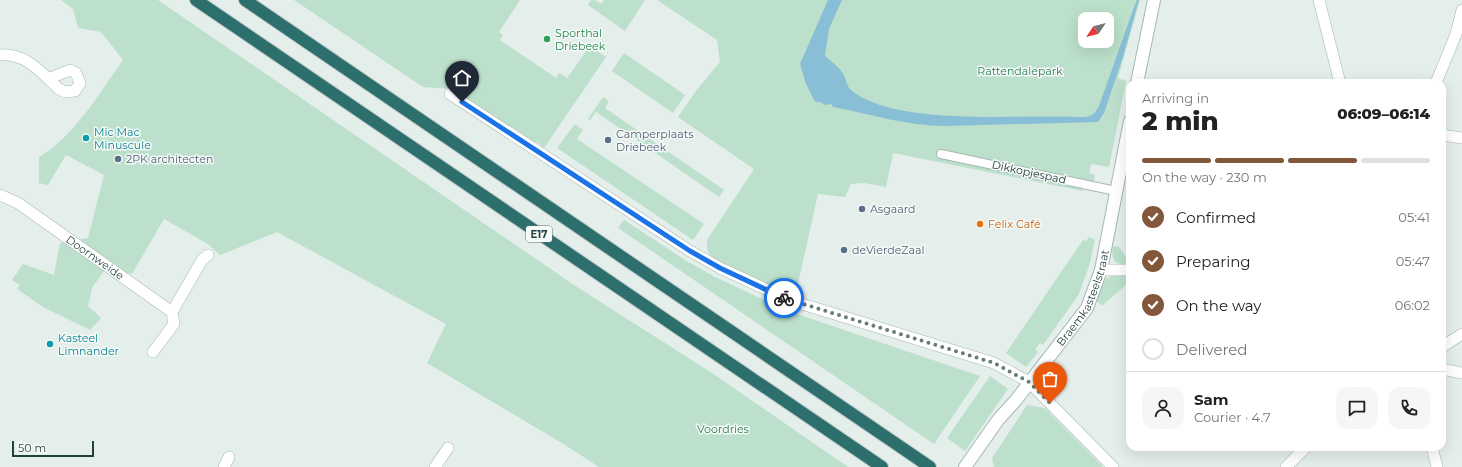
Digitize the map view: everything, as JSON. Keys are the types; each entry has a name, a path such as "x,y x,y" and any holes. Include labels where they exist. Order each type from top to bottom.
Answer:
{"highway":[{"name":"E17","path":"196,0 882,467"},
{"name":"E17","path":"245,0 930,467"}],"street":[{"path":"1139,79 1154,0"},
{"path":"1319,0 1339,79"},
{"path":"1438,79 1456,34 1462,10"},
{"path":"0,55 11,54 22,57 48,79"},
{"path":"450,94 690,251 720,268 789,300 994,363 1029,382 1112,467"},
{"path":"1446,136 1462,138"},
{"name":"Braemkasteelstraat","path":"965,467 998,420 1087,308 1101,270 1126,141"},
{"name":"Dikkopjespad","path":"941,154 1116,191"},
{"name":"Doornweide","path":"0,195 18,203 172,312"},
{"path":"153,352 174,324 172,312 202,260 208,255"},
{"path":"1101,270 1126,270"},
{"path":"1446,344 1462,334"},
{"path":"1446,370 1462,373"},
{"path":"436,467 448,448"},
{"path":"1286,467 1302,451"},
{"path":"1433,451 1437,467"}],"green space":[{"name":"Voordries","path":"61,0 158,0 574,285 712,373 848,467 599,467 562,443 427,363 446,324 277,232 220,255 208,244 164,219 132,274 125,272 102,256 106,268 92,288 88,306 101,318 90,330 43,307 17,289 20,285 12,280 23,264 54,275 60,243 88,238 104,175 66,155 48,185 39,183 39,157 64,138 75,126 86,113 123,60 101,32 78,28 73,9"},
{"path":"294,0 520,0 499,32 503,35 500,40 556,78 559,73 567,78 590,46 606,57 544,148 538,143 528,140 452,89 423,87"},
{"path":"591,0 595,0 601,4 604,0 645,0 625,31 588,5"},
{"name":"Rattendalepark","path":"657,0 1140,0 1118,78 1126,81 1109,167 1091,164 1089,173 1095,175 1094,182 1085,181 1083,191 893,153 886,187 864,183 851,184 845,197 818,194 795,297 716,260 710,255 707,248 707,240 754,169 678,117 696,91 720,62 717,40"},
{"path":"624,53 685,95 673,113 612,71"},
{"path":"603,97 609,101 605,108 724,190 719,197 596,112 590,120 588,119"},
{"path":"575,124 583,130 577,139 704,224 693,240 557,148"},
{"path":"624,220 685,260 715,277 785,310 980,376 934,444 618,228"},
{"path":"1088,237 1095,239 1090,263 1079,294 1043,345 1040,343 1035,349 1038,352 1026,367 1006,353 1083,240 1087,241"},
{"path":"1113,246 1119,247 1126,257 1126,264 1122,265 1114,261 1112,252"},
{"path":"1114,275 1126,275 1126,285 1102,306 1096,300 1102,285"},
{"path":"990,376 1008,389 965,451 947,438"},
{"path":"1027,405 1045,408 1103,467 994,467 992,458"}],"water":[{"path":"828,0 842,0 829,29 825,56 842,72 852,91 873,102 899,110 929,114 993,117 1086,117 1095,112 1099,106 1134,7 1137,0 1139,0 1123,57 1104,113 1098,122 945,126 903,122 833,107 831,104 824,105 821,102 815,102 806,84 800,64"}],"way so far":[{"path":"784,298 994,363 1029,382 1050,403"}],"place":[{"name":"Sporthal Driebeek","path":"547,39"},
{"name":"Mic Mac Minuscule","path":"86,138"},
{"name":"Camperplaats Driebeek","path":"608,140"},
{"name":"2PK architecten","path":"118,159"},
{"name":"Asgaard","path":"862,209"},
{"name":"Felix Café","path":"980,224"},
{"name":"deVierdeZaal","path":"844,250"},
{"name":"Kasteel Limnander","path":"50,344"}],"route":[{"path":"462,102 690,251 720,268 784,298"}]}
